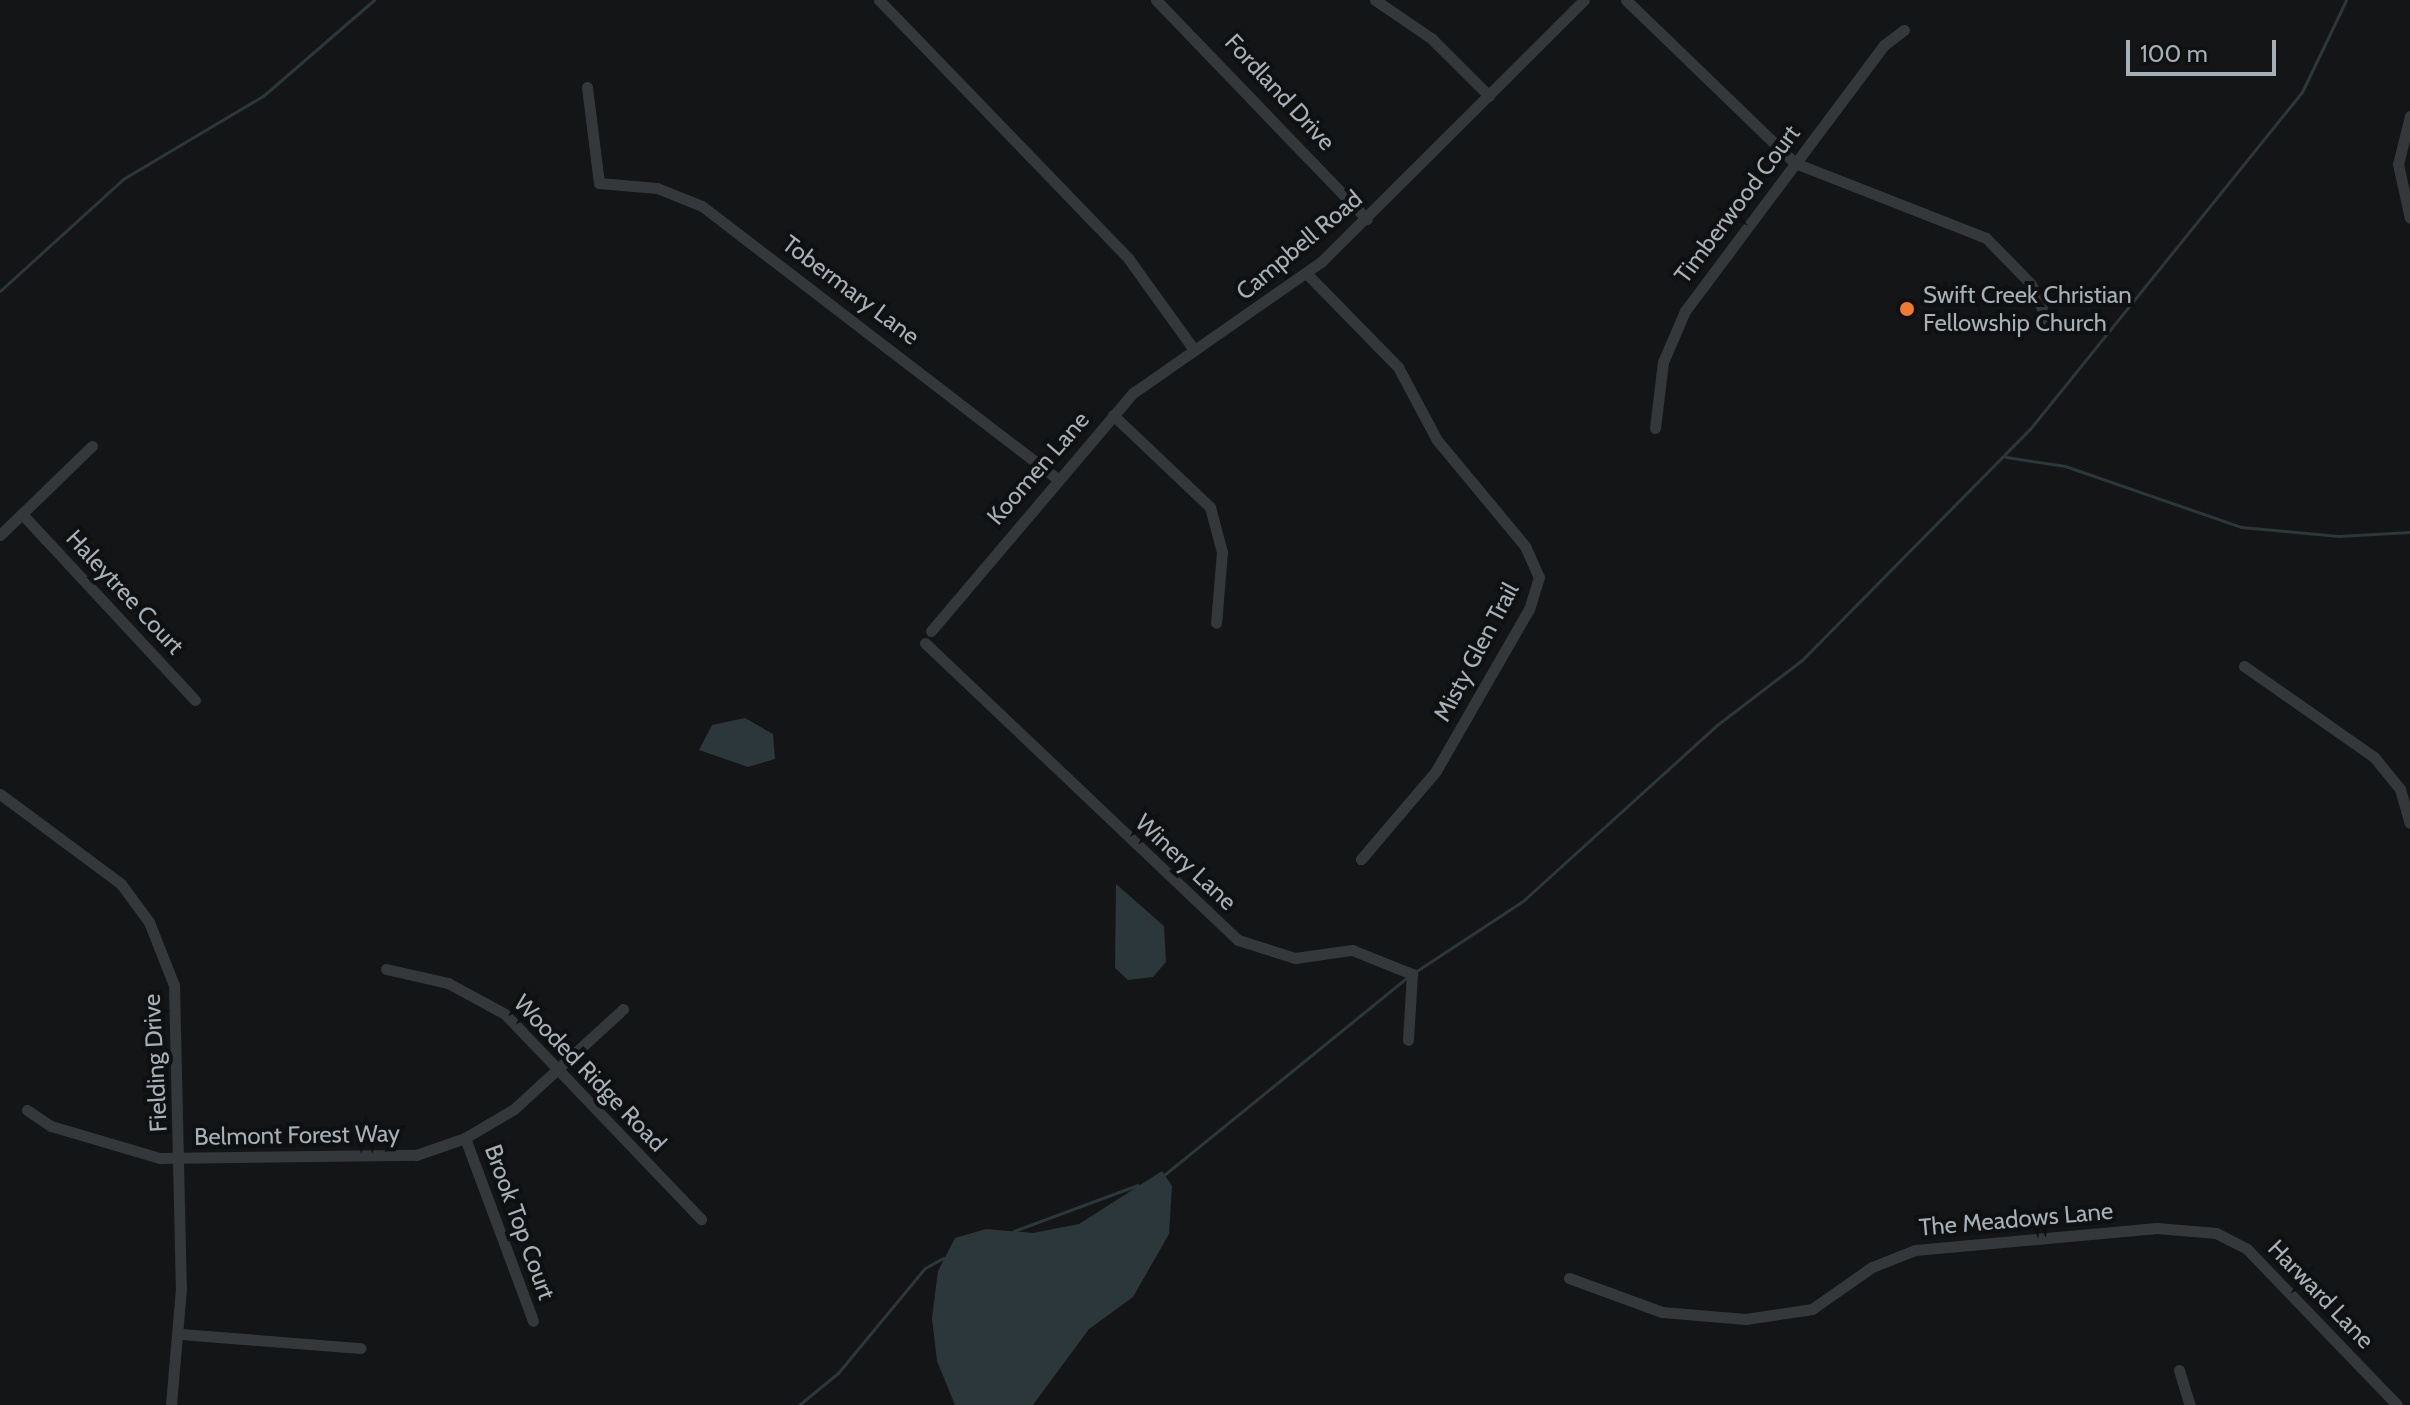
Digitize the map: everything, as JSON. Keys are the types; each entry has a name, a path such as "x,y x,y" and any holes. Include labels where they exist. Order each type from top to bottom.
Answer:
{"street":[{"path":"879,0 1128,258 1192,347"},
{"name":"Fordland Drive","path":"1156,0 1203,40 1367,219"},
{"path":"1375,0 1431,38 1489,96"},
{"name":"Campbell Road","path":"1192,347 1246,319 1307,274 1367,219 1584,0"},
{"path":"1626,0 1795,163 1986,238 2031,284 2050,326"},
{"name":"Timberwood Court","path":"1655,428 1663,362 1676,326 1884,45 1904,30"},
{"name":"Tobermary Lane","path":"587,87 599,183 657,188 702,206 1057,478"},
{"path":"2410,116 2398,164 2410,218"},
{"name":"Misty Glen Trail","path":"1307,274 1398,367 1437,440 1525,546 1539,577 1529,609 1436,771 1361,859"},
{"name":"Koomen Lane","path":"928,637 1057,478 1113,415 1192,347"},
{"path":"1113,415 1210,507 1222,552 1216,623"},
{"path":"0,535 92,446"},
{"name":"Haleytree Court","path":"22,514 195,700"},
{"name":"Winery Lane","path":"928,637 1238,940 1295,958 1352,950 1412,974 1408,1040"},
{"path":"2244,666 2374,757 2400,789 2410,823"},
{"name":"Fielding Drive","path":"0,794 110,873 161,943 180,1019 181,1334 171,1405"},
{"name":"Wooded Ridge Road","path":"386,969 481,997 558,1069 701,1219"},
{"name":"Belmont Forest Way","path":"27,1110 102,1143 180,1159 401,1157 465,1138 558,1069 623,1009"},
{"name":"Brook Top Court","path":"465,1138 533,1321"},
{"name":"The Meadows Lane","path":"1569,1278 1662,1312 1746,1319 1812,1309 1872,1267 1915,1250 2157,1228 2216,1233 2247,1249"},
{"name":"Harward Lane","path":"2247,1249 2397,1405"},
{"path":"181,1334 360,1348"},
{"path":"2179,1370 2190,1405"}],"shaded area":[{"path":"745,718 773,734 775,759 748,767 699,750 712,725"},
{"path":"1116,884 1164,926 1166,962 1153,977 1128,980 1115,968"},
{"path":"1162,1171 1172,1186 1169,1234 1133,1297 1089,1329 1033,1405 955,1405 937,1361 932,1318 938,1271 955,1238 986,1229 1033,1233 1079,1224"}],"waterway":[{"path":"0,291 123,179 263,96 374,0"},
{"path":"1415,972 1524,900 1717,725 1802,660 2030,429 2302,92 2346,0"},
{"path":"2006,457 2065,466 2241,527 2339,536 2410,532"},
{"path":"1164,1175 1409,976"},
{"path":"1014,1231 1138,1185"},
{"path":"799,1405 838,1373 925,1268 943,1258"}],"place":[{"name":"Swift Creek Christian Fellowship Church","path":"1907,309"}]}
